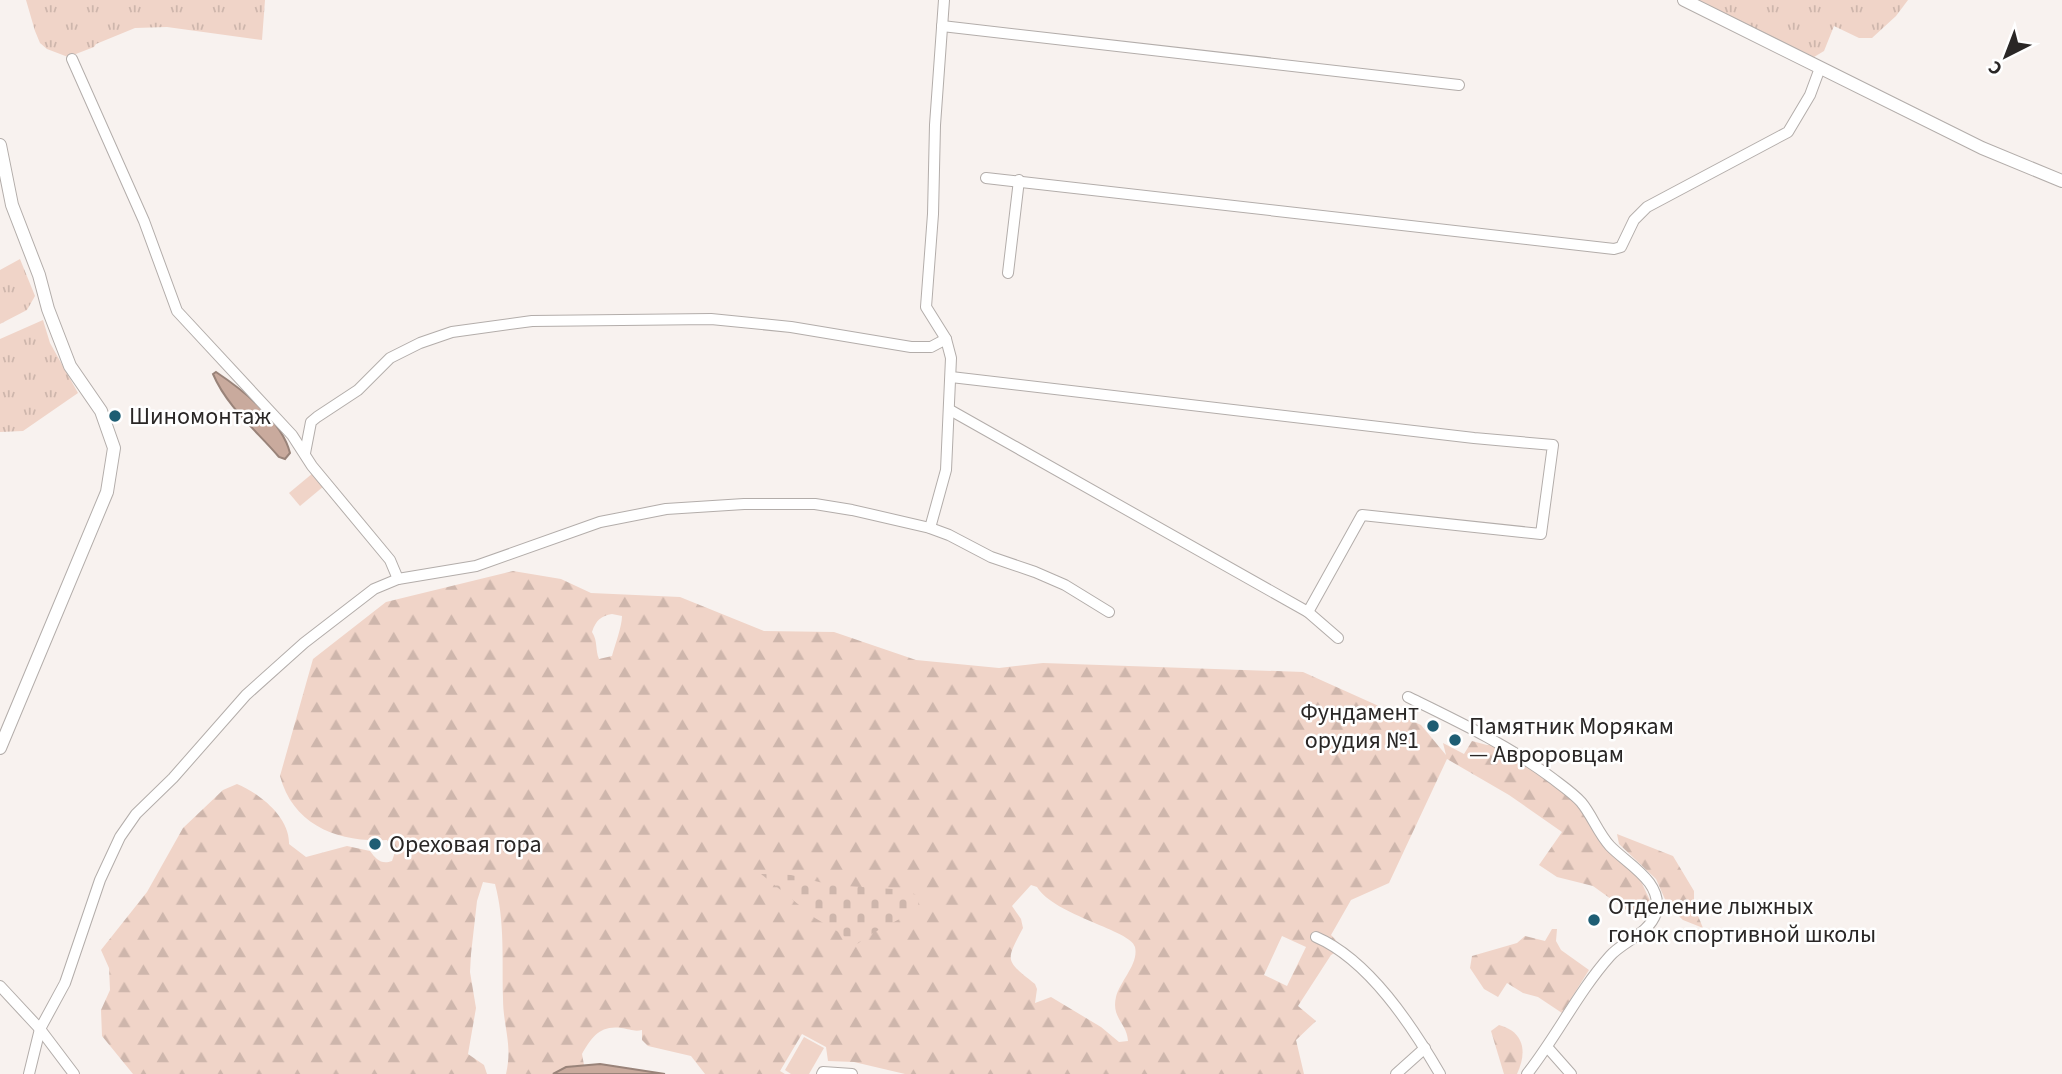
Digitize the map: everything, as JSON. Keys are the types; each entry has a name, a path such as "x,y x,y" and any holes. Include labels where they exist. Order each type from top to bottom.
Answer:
{"street":[{"path":"930,528 946,470 951,377 951,358 946,339 926,307 944,0"},
{"path":"1684,0 1982,148 2062,181"},
{"path":"942,26 1459,85"},
{"path":"72,59 130,186 177,311 292,435 312,466 390,560 398,579"},
{"path":"986,178 1614,249 1621,247 1634,220 1647,207 1788,132 1805,106 1820,68"},
{"path":"0,145 12,205 48,309 70,366 101,411 114,448 107,492 0,748"},
{"path":"1008,273 1019,180"},
{"path":"305,453 311,422 317,417 358,390 390,358 420,343 452,332 532,321 711,319 792,327 911,347 931,347 946,339"},
{"path":"951,377 1553,445 1541,534 1362,515 1308,612"},
{"path":"950,410 1308,612 1338,638"},
{"path":"30,1074 40,1029 65,983 100,880 120,837 136,814 173,778 255,687 304,643 374,589 398,579 476,566 600,522 666,509 744,504 815,505 852,510 930,528 991,557 1065,585 1109,611"},
{"path":"1408,697 1520,757 1562,786 1581,802 1611,847 1642,874 1657,901 1655,915 1642,932 1611,954 1528,1074"},
{"path":"1316,937 1350,959 1382,989 1425,1048 1440,1074"},
{"path":"0,986 40,1029 74,1074"},
{"path":"1396,1074 1425,1048"},
{"path":"1548,1048 1571,1074"},
{"path":"822,1074 852,1074"}],"green space":[{"path":"26,0 265,0 262,40 167,27 135,28 68,57 47,49 40,43"},
{"path":"1696,0 1908,0 1896,16 1872,38 1859,38 1834,26 1824,51 1814,57"},
{"path":"20,259 35,296 27,310 0,324 0,270"},
{"path":"43,320 50,343 78,393 23,431 0,432 0,339"},
{"path":"313,473 324,486 300,506 289,493"},
{"path":"513,571 561,579 591,593 680,597 764,631 834,632 916,660 999,668 1043,663 1303,672 1421,725 1446,755 1443,743 1464,754 1472,741 1497,745 1580,802 1620,861 1640,879 1652,905 1648,916 1636,917 1593,886 1557,877 1539,865 1562,832 1509,795 1447,759 1389,883 1351,900 1331,935 1343,948 1331,955 1298,1006 1316,1021 1296,1040 1304,1074 905,1074 854,1062 828,1061 826,1047 802,1034 780,1071 785,1074 705,1074 691,1056 648,1046 642,1040 642,1030 614,1028 597,1034 589,1043 582,1054 584,1065 576,1065 553,1074 506,1074 508,1044 503,1008 500,912 495,884 483,882 477,901 471,954 470,972 476,1008 468,1054 484,1065 487,1074 133,1074 102,1036 101,1010 110,990 109,968 101,950 147,892 183,828 223,790 237,784 255,793 279,816 288,834 289,844 306,857 347,846 370,851 382,862 392,861 395,852 387,840 352,838 336,834 307,819 286,793 280,776 313,659 386,602","holes":["612,614 622,616 618,636 612,656 599,659 592,632 599,619","1031,885 1059,906 1130,941 1135,947 1134,960 1118,991 1115,1004 1128,1041 1119,1042 1101,1027 1051,997 1035,1003 1035,984 1018,970 1011,960 1013,948 1023,928 1021,919 1012,906","1282,936 1306,947 1287,986 1264,975"]},
{"path":"1617,834 1673,856 1694,891 1694,906 1703,928 1683,920 1668,906 1656,879 1619,844"},
{"path":"761,874 791,875 831,885 908,890 919,897 918,907 854,947 842,934 815,918"},
{"path":"1552,929 1557,929 1556,941 1561,950 1589,970 1562,1013 1538,997 1523,993 1507,983 1498,997 1484,989 1470,968 1472,956 1517,943 1525,936 1545,941"},
{"path":"1499,1025 1508,1028 1522,1044 1522,1058 1517,1074 1504,1074 1491,1031"},
{"path":"804,1037 824,1048 809,1074 791,1074 785,1070"}],"shaded area":[{"path":"216,372 249,397 279,429 290,453 285,459 279,457 234,408 213,374"},
{"path":"600,1064 665,1074 553,1074 566,1067"}],"place":[{"name":"Шиномонтаж","path":"115,416"},
{"name":"Фундамент орудия №1","path":"1433,726"},
{"name":"Памятник Морякам — Авроровцам","path":"1455,740"},
{"name":"Ореховая гора","path":"375,844"},
{"name":"Отделение лыжных гонок спортивной школы","path":"1594,920"}]}
